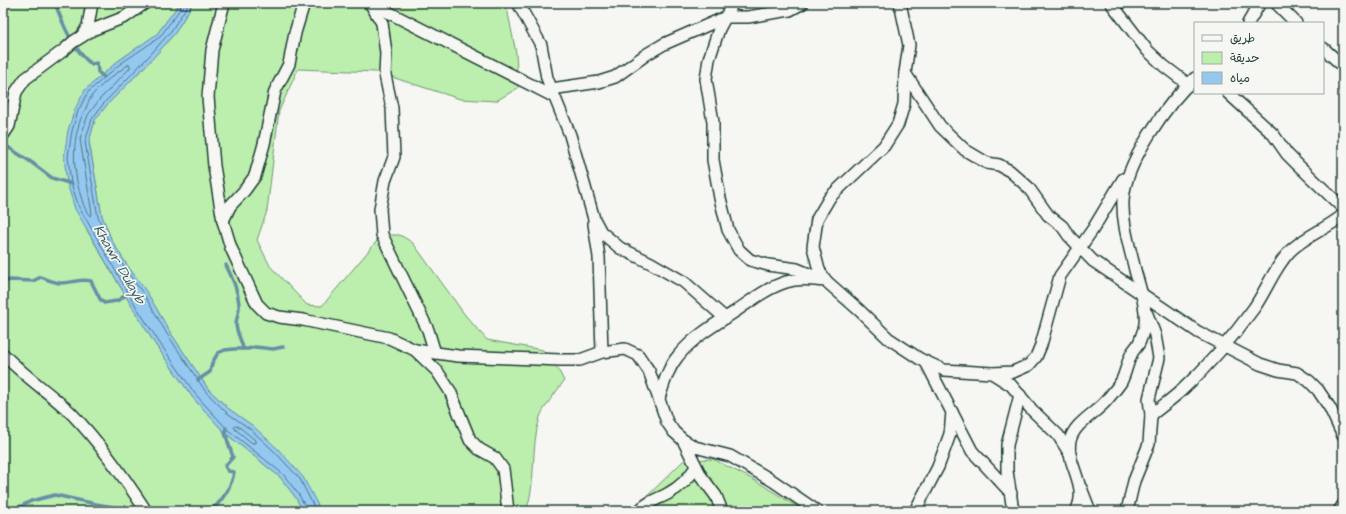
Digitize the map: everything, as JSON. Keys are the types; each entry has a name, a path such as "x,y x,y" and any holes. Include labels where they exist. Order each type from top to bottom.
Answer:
{"street":[{"path":"81,37 88,26 92,3"},
{"path":"3,135 10,126 16,92 25,79 92,30 125,16 145,3"},
{"path":"224,3 212,50 208,97 214,166 223,221 231,248 257,304 266,313 388,338 415,350 458,356 580,360 602,352 625,349 638,355 649,371 667,422 674,432 683,440 695,447 730,456 773,481 817,511"},
{"path":"223,221 230,206 255,176 264,144 275,91 288,64 304,3"},
{"path":"369,3 552,93 615,77 647,54 664,44 726,17 748,17 790,10 803,3"},
{"path":"369,3 382,23 386,53 385,75 392,108 394,157 385,181 380,209 382,235 428,330 435,353"},
{"path":"518,3 541,45 547,78 570,135 594,219 598,257 602,352"},
{"path":"733,3 719,29 709,59 706,79 713,122 713,160 728,230 738,250 750,260 768,265 797,269 826,281"},
{"path":"900,3 909,44 905,73 904,104 898,124 884,146 830,197 817,219 813,247 819,270 826,281 888,338 926,362 944,370 992,373 1013,372 1029,365 1036,357 1041,345 1060,276 1081,248 1148,136 1165,111 1192,81 1164,66 1147,50 1111,3"},
{"path":"1249,22 1260,3"},
{"path":"1276,3 1295,22"},
{"path":"1324,49 1343,66"},
{"path":"905,73 940,126 965,150 987,163 999,165 1010,171 1028,187 1048,215 1062,226 1069,236 1093,261 1198,332 1223,346 1260,364 1278,370 1297,373 1309,381 1318,390 1330,408 1343,436"},
{"path":"1229,94 1274,134 1287,154 1343,208"},
{"path":"1127,511 1134,481 1149,444 1151,415 1149,399 1159,358 1156,335 1144,308 1126,228 1123,201 1125,186 1134,161"},
{"path":"1151,415 1181,391 1240,327 1255,306 1273,273 1291,251 1307,239 1335,222 1343,215"},
{"path":"594,219 601,232 620,248 651,263 684,282 725,318"},
{"path":"659,398 665,378 677,357 690,344 725,318 765,291 786,282 805,279 826,281"},
{"path":"1070,454 1070,441 1074,431 1105,402 1121,382 1132,353 1139,343 1144,327 1144,308"},
{"path":"415,350 436,371 450,391 470,440 479,449 495,458 503,469 508,511"},
{"path":"3,354 72,415 105,452 146,511"},
{"path":"926,362 972,451 1011,493"},
{"path":"992,373 1010,385 1032,410 1058,434 1070,454 1080,487 1090,511"},
{"path":"1013,511 1007,471 1007,445 1020,395"},
{"path":"915,511 938,467 950,434 952,412"},
{"path":"683,440 701,476 716,496 722,511"},
{"path":"639,511 642,506 670,493 687,480 696,467"},
{"path":"1076,511 1078,507 1080,487"},
{"path":"1339,511 1343,505"}],"green space":[{"path":"3,3 178,3 177,7 157,34 118,61 85,90 85,227 155,344 193,398 225,433 280,477 296,498 303,511 3,511"},
{"path":"193,3 506,3 516,53 518,88 496,101 460,99 376,72 298,69 279,111 267,211 257,240 270,266 307,305 322,306 382,235 400,235 413,243 465,315 487,340 543,350 558,369 564,381 547,404 540,417 535,441 531,488 526,511 321,511 253,426 229,409 209,390 170,332 148,294 112,241 102,216 89,141 95,120 107,105 154,57 175,33"},
{"path":"713,459 756,481 804,511 632,511 684,460"}],"water":[{"name":"Khawr Dulayb","path":"178,3 193,3 175,33 154,57 107,105 95,120 89,142 102,216 112,241 148,294 170,332 209,390 229,409 253,426 278,449 303,477 321,511 303,511 296,498 280,477 225,433 193,398 155,344 134,310 75,209 67,183 64,157 68,130 75,109 85,90 118,61 157,34 177,7"}],"waterway":[{"path":"55,3 65,28 74,44 91,64 97,63 98,72 104,77"},
{"path":"3,144 52,178 72,184"},
{"path":"226,265 237,294 239,307 236,325 243,349"},
{"name":"Khawr Dulayb","path":"3,282 10,280 33,281 41,277 59,283 87,280 91,281 100,299 104,303 117,301 129,293"},
{"path":"198,380 210,372 212,363 218,353 225,350 248,349 255,347 273,349 283,347"},
{"path":"210,511 218,504 225,494 231,483 234,472 228,471 225,466 233,457 225,433 226,428"},
{"path":"12,511 31,501 55,495 136,511"}]}
